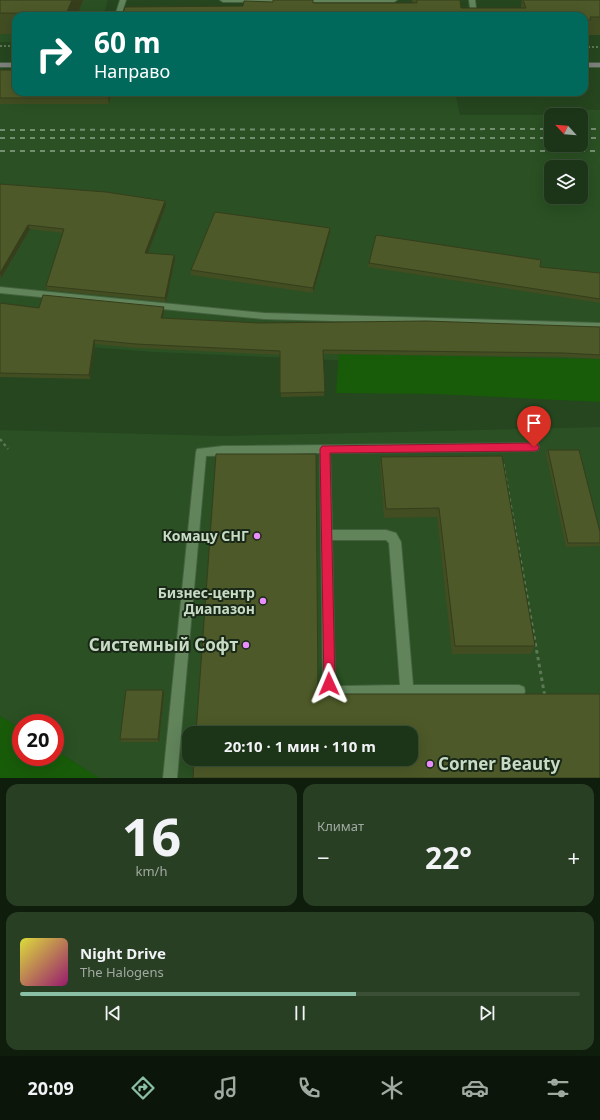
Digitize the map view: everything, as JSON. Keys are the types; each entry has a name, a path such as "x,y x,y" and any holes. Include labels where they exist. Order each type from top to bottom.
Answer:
{"street":[{"path":"0,65 12,65"},
{"path":"588,65 600,65"}],"lane":[{"path":"119,12 123,0"},
{"path":"223,0 394,0"},
{"path":"472,0 474,12"},
{"path":"0,290 264,316 600,326"},
{"path":"170,778 201,452 223,450 534,447"},
{"path":"325,449 329,684 333,690 341,692 519,691"},
{"path":"327,535 386,535 392,538 395,542 407,692"}],"path":[{"path":"0,46 12,46"},
{"path":"588,47 600,47"},
{"path":"0,439 8,449"},
{"path":"500,448 545,701 519,691"}],"shaded area":[{"path":"0,0 108,0 104,12 12,12 12,42 0,42"},
{"path":"0,76 12,88 12,96 456,96 460,115 544,115 544,152 588,152 588,110 600,110 600,364 333,360 154,352 0,340"},
{"path":"339,354 600,359 600,402 436,394 336,393"},
{"path":"600,427 600,778 99,778 64,756 64,714 12,714 12,723 0,716 0,430 222,436"},
{"path":"0,716 12,723 12,766 64,766 64,756 99,778 0,778"}],"building":[{"path":"0,0 72,0 67,12 0,13"},
{"path":"273,0 313,0 313,3 417,3 417,0 460,0 461,8 526,8 523,0 600,0 600,17 590,17 591,20 588,20 588,12 123,12 125,7 243,6 244,1 273,2"},
{"path":"0,70 12,70 12,96 109,96 108,98 0,98"},
{"path":"0,184 106,192 165,201 145,253 174,255 165,298 46,286 64,229 28,225 0,273"},
{"path":"215,212 330,228 313,288 191,270"},
{"path":"376,235 541,260 540,267 600,273 600,299 369,263"},
{"path":"43,295 164,307 161,318 260,323 426,321 600,327 600,355 564,353 323,350 325,392 280,393 280,351 136,344 94,340 89,375 0,373 0,303 39,308"},
{"path":"548,450 579,450 600,532 600,543 568,543"},
{"name":"Бизнес-центр Диапазон","path":"216,454 316,454 318,694 600,694 600,778 193,778 194,766 418,766 418,726 197,726"},
{"path":"502,456 535,646 455,646 439,508 386,509 381,457"},
{"path":"126,690 163,690 158,739 120,739"}],"railway":[{"path":"0,130 544,129"},
{"path":"588,129 600,129"},
{"path":"0,138 544,138"},
{"path":"588,138 600,138"},
{"path":"0,151 600,151"}],"place":[{"name":"Комацу СНГ","path":"257,536"},
{"name":"Бизнес-центр Диапазон","path":"263,601"},
{"name":"Системный Софт","path":"246,645"},
{"name":"Corner Beauty","path":"430,764"}],"route":[{"path":"329,684 325,449 534,447"}]}
